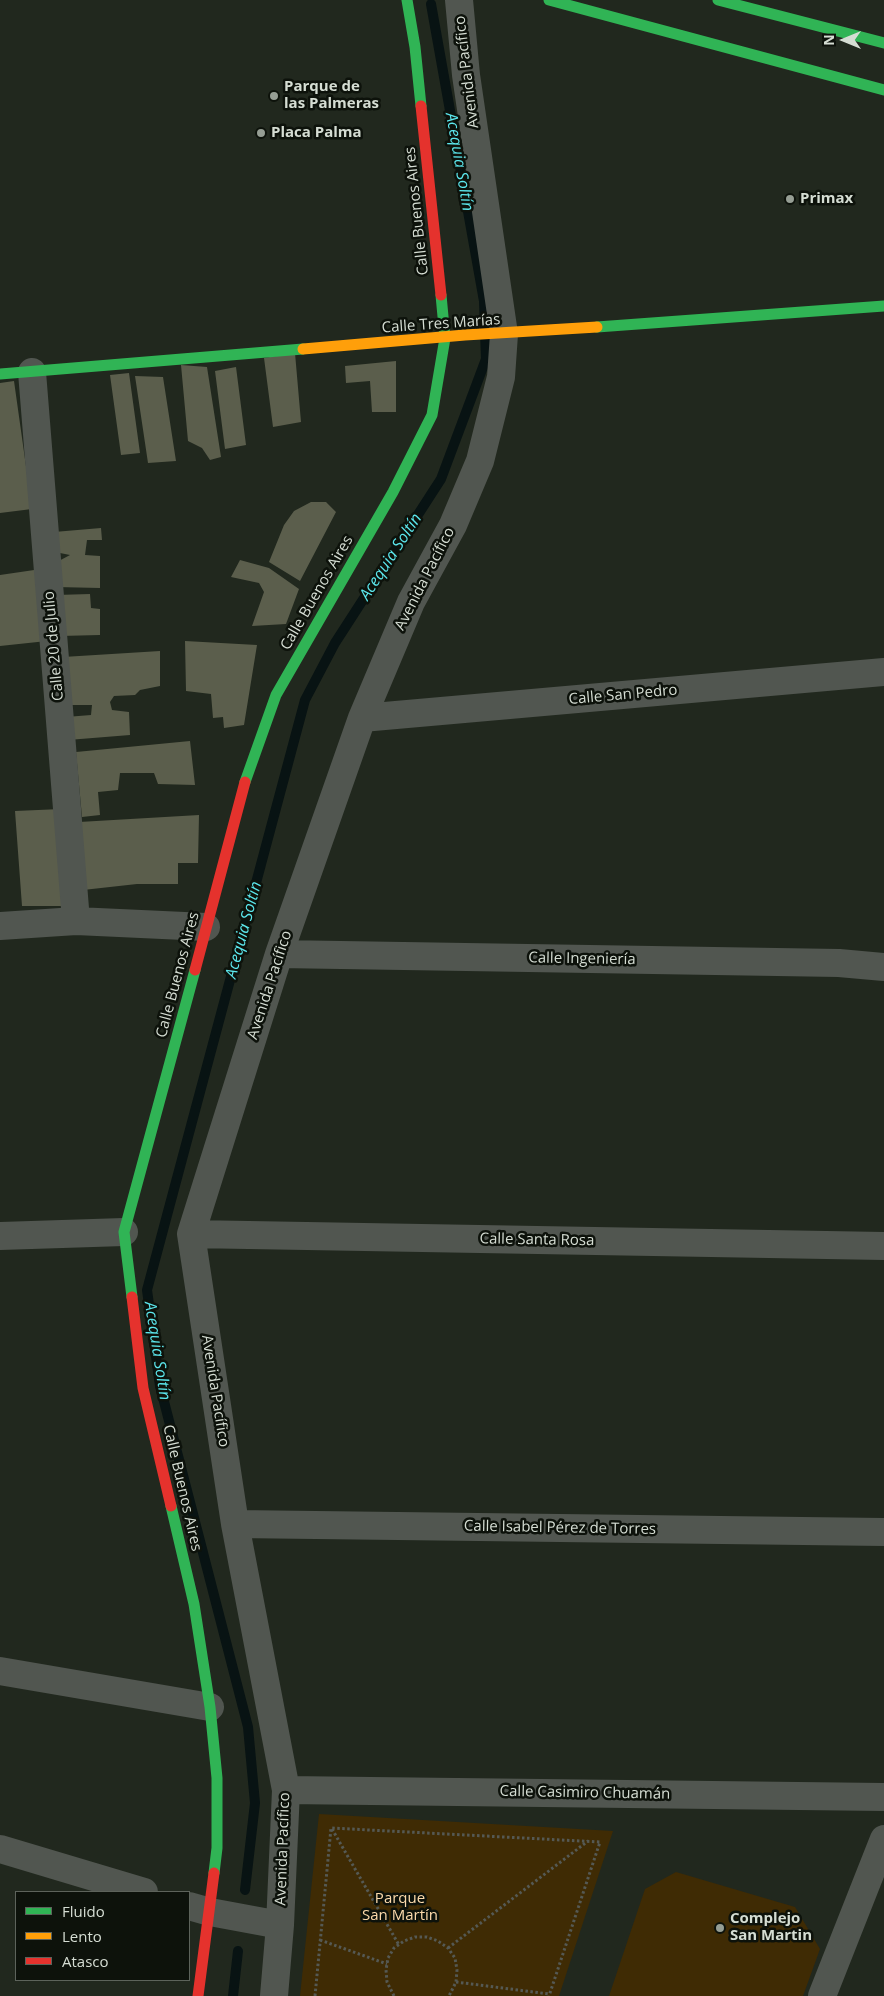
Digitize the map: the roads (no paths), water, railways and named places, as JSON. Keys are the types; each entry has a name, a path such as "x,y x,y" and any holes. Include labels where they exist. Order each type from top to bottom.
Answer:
{"street":[{"name":"Calle Buenos Aires","path":"198,1996 199,1909 217,1848 217,1778 210,1707 194,1604 143,1388 124,1232 248,772 276,695 393,492 432,415 445,338 415,47 408,0"},
{"name":"Avenida Pacífico","path":"274,1996 280,1925 286,1790 235,1524 191,1234 279,954 362,718 411,602 453,525 480,461 501,377 499,334 466,75 459,0"},
{"path":"549,0 884,90"},
{"path":"718,0 884,43"},
{"name":"Calle Tres Marías","path":"0,374 465,335 884,306"},
{"name":"Calle 20 de Julio","path":"32,372 76,921"},
{"name":"Calle San Pedro","path":"362,718 884,672"},
{"path":"0,926 76,921 206,927"},
{"name":"Calle Ingeniería","path":"279,954 839,963 884,967"},
{"path":"0,1236 124,1232"},
{"name":"Calle Santa Rosa","path":"191,1234 884,1246"},
{"name":"Calle Isabel Pérez de Torres","path":"235,1524 884,1532"},
{"path":"0,1670 210,1707"},
{"name":"Calle Casimiro Chuamán","path":"286,1790 884,1797"},
{"path":"822,1996 884,1839"},
{"path":"0,1849 141,1891"},
{"path":"199,1909 280,1925"}],"waterway":[{"name":"Acequia Soltín","path":"245,1890 255,1803 248,1727 160,1386 147,1290 305,700 335,643 441,479 486,359 484,301 431,4"},
{"name":"Acequia Soltín","path":"233,1996 238,1951"}],"place":[{"name":"Parque de las Palmeras","path":"274,96"},
{"name":"Placa Palma","path":"261,133"},
{"name":"Primax","path":"790,199"},
{"name":"Complejo San Martin","path":"720,1928"}],"park label":[{"name":"Parque San Martín","path":"400,1908"}]}
